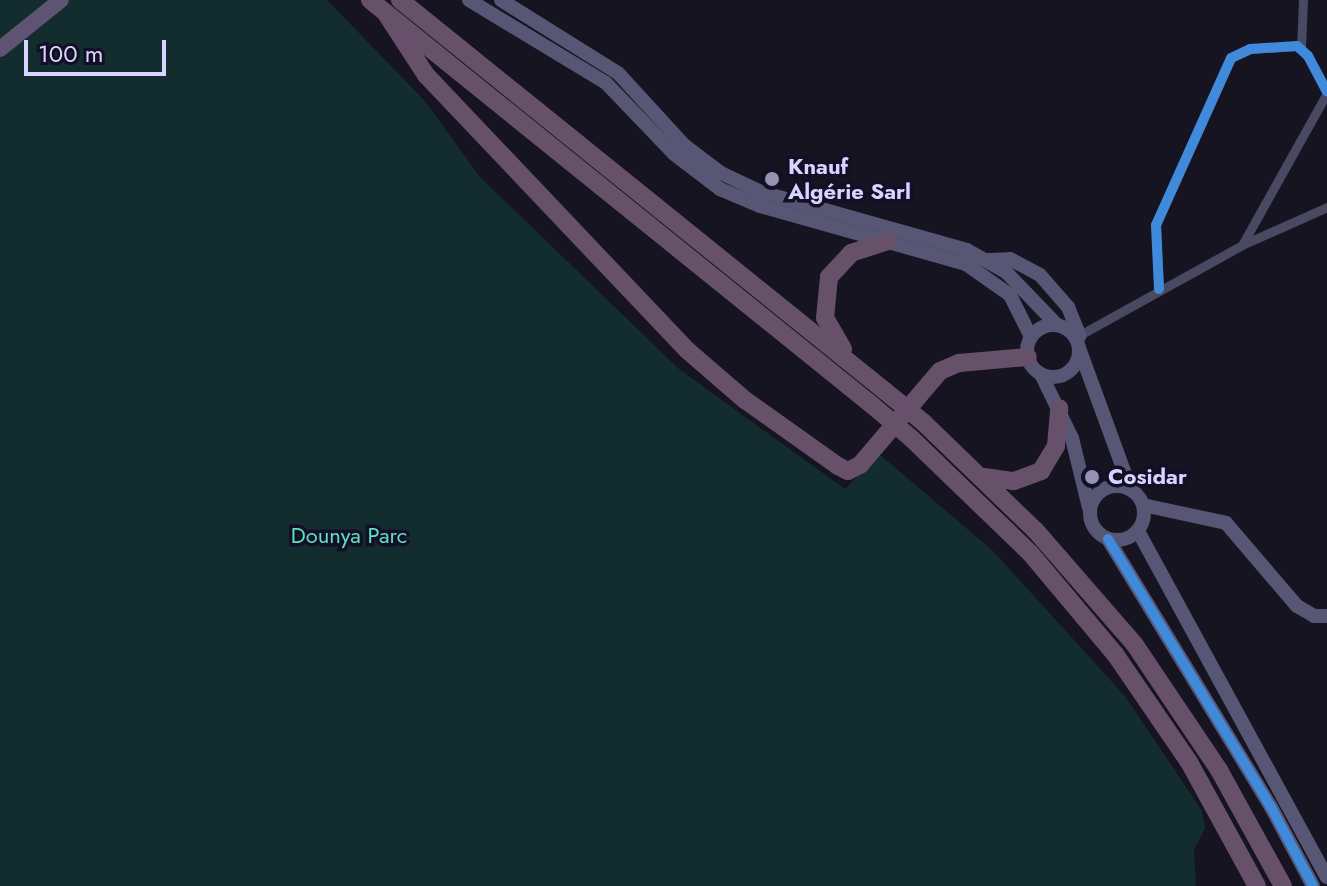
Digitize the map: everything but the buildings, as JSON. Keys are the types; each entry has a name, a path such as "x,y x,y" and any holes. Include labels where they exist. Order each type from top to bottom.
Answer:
{"highway":[{"path":"370,0 872,405 1001,522 1106,643 1189,762 1257,886"},
{"path":"400,0 923,422 984,477 1088,587 1165,685 1219,770 1283,886"},
{"path":"387,15 426,75 687,350 745,400 838,466 848,471 860,465 940,371 959,363 1028,357"},
{"path":"856,368 828,325 824,293 844,258 887,241"},
{"path":"984,477 1021,480 1041,471 1056,446 1059,408"}],"main road":[{"path":"0,49 61,0"},
{"path":"469,0 606,83 674,154 720,189 760,206 955,260 987,276 1017,304 1031,337 1028,357 1059,408 1078,454 1094,528 1108,539 1271,807 1313,886"},
{"path":"501,0 618,73 684,145 734,181 987,260 1014,279 1057,325 1078,341"},
{"path":"987,260 1010,259 1040,275 1068,307 1131,490 1143,505 1172,514 1226,523 1297,606 1314,616 1327,616"},
{"path":"1031,337 1045,326 1057,325"},
{"path":"1041,374 1065,374 1077,360 1078,341"},
{"path":"1090,511 1102,490 1131,490"},
{"path":"1143,505 1140,527 1327,877"},
{"path":"1108,539 1126,539 1140,527 1172,514"}],"street":[{"path":"1242,245 1327,92 1301,48 1303,0"},
{"path":"1159,289 1156,225 1229,61 1250,49 1301,48"},
{"path":"1078,341 1159,289 1242,245 1327,207"}],"green space":[{"name":"Dounya Parc","path":"0,0 327,0 425,101 480,177 679,369 845,489 879,454 992,550 1125,696 1202,811 1205,828 1194,850 1196,886 0,886"}],"cycle path":[{"path":"1159,289 1156,225 1231,58 1250,49 1297,46 1308,56 1327,91"},
{"path":"1108,539 1271,807 1313,886"}],"place":[{"name":"Knauf Algérie Sarl","path":"772,179"},
{"name":"Cosidar","path":"1092,477"}]}
